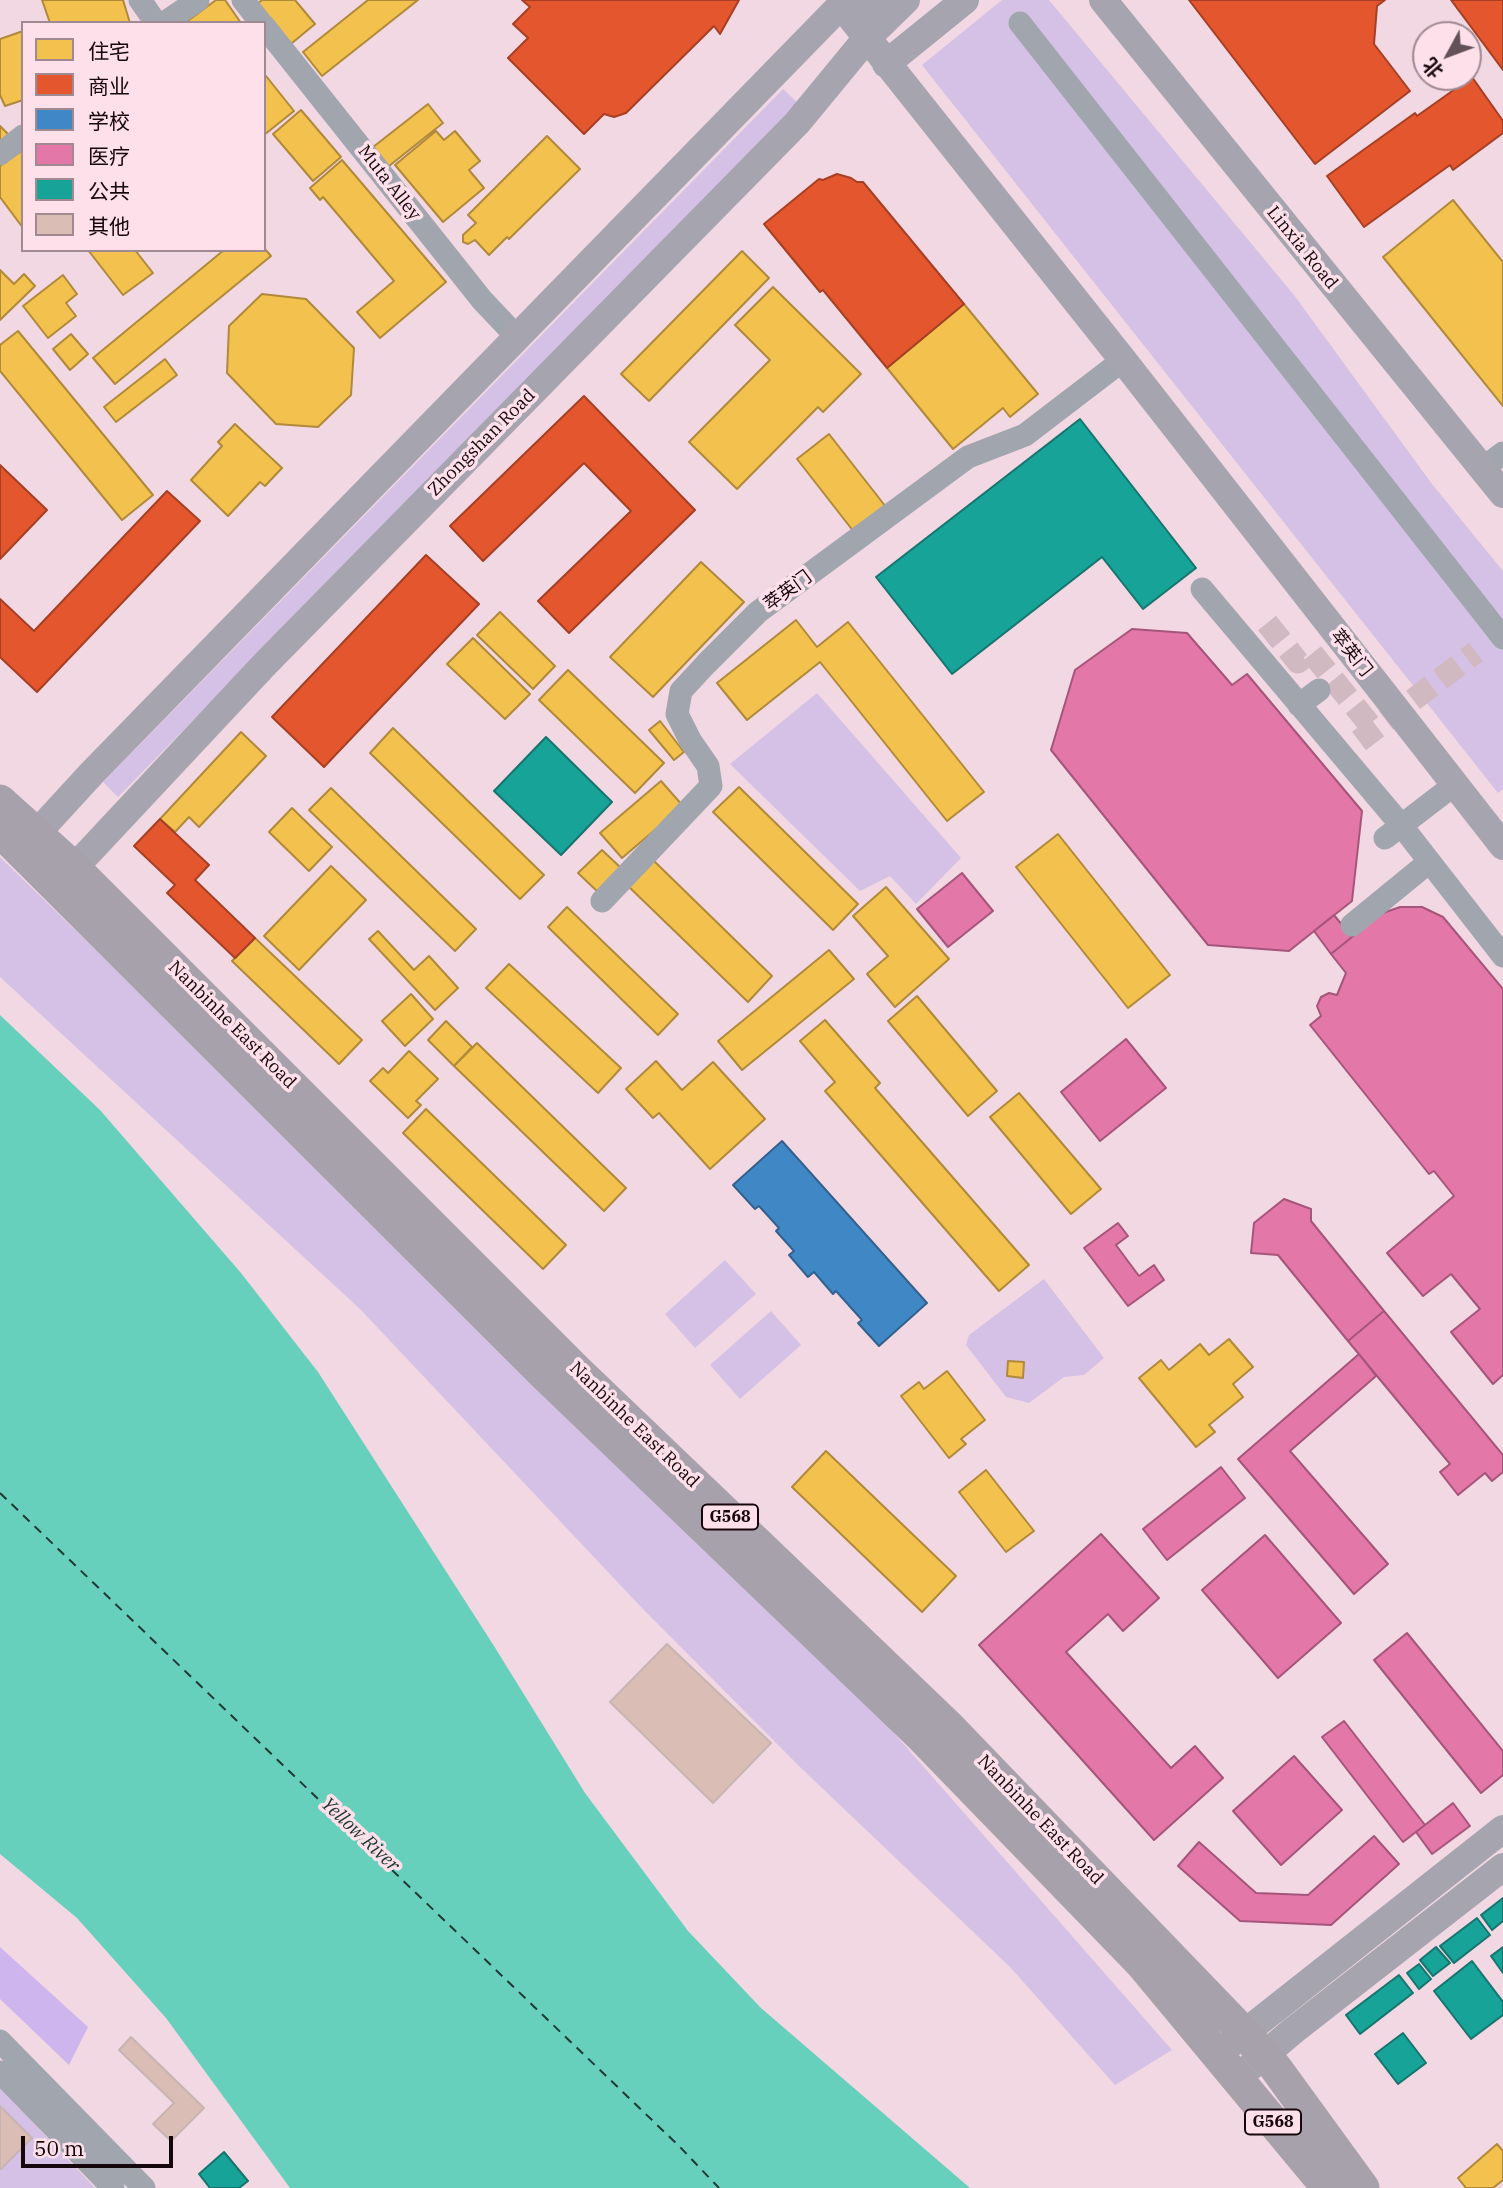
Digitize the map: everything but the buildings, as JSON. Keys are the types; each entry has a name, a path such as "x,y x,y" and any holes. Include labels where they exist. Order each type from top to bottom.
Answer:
{"highway":[{"name":"Nanbinhe East Road","path":"0,801 20,839 65,876 949,1727 1260,2051 1363,2188"},
{"name":"Nanbinhe East Road","path":"65,876 545,1375 919,1734 1141,1963 1328,2188"}],"main road":[{"name":"Zhongshan Road","path":"65,876 265,664 797,123 867,38 906,0"},
{"name":"Linxia Road","path":"1103,0 1493,461 1503,494"},
{"path":"20,839 92,773 842,2 963,1"},
{"path":"887,64 963,1"},
{"name":"萃英门","path":"842,2 887,64 1123,360 1503,846"},
{"path":"1233,2074 1503,1829"},
{"path":"1233,2074 1503,1851"},
{"path":"1323,1999 1503,1867"},
{"path":"1260,2051 1333,2017 1503,1884"}],"street":[{"path":"139,0 155,21"},
{"path":"167,21 198,0"},
{"name":"Muta Alley","path":"243,0 260,21"},
{"path":"1020,23 1503,638"},
{"name":"Muta Alley","path":"266,29 482,300 517,337"},
{"path":"0,154 21,138"},
{"name":"萃英门","path":"602,901 711,786 708,766 690,740 677,714 681,691 706,664 758,612 968,457 1025,435 1123,360"},
{"path":"1202,589 1299,705 1393,832 1429,862 1503,956"},
{"path":"1299,705 1319,690"},
{"path":"1393,832 1454,785"},
{"path":"1352,925 1429,862"},
{"path":"0,2041 91,2151 113,2188"},
{"path":"0,2072 91,2151 144,2188"}],"shaded area":[{"path":"1002,0 1049,0 1294,295 1432,484 1503,571 1503,789 1498,793 922,65"},
{"path":"783,89 798,103 118,797 103,782"},
{"path":"817,693 961,858 916,904 890,876 860,891 730,764"},
{"path":"0,857 844,1676 1172,2050 1115,2085 1010,1967 800,1767 641,1607 360,1309 0,977"},
{"path":"725,1260 756,1294 695,1348 665,1314"},
{"path":"1044,1279 1104,1358 1084,1375 1064,1377 1029,1403 1006,1397 966,1345 969,1335"},
{"path":"771,1311 801,1345 740,1399 710,1365"},
{"path":"0,1947 88,2027 69,2065 0,1999"},
{"path":"0,2088 95,2188 0,2188"}],"water":[{"name":"Yellow River","path":"0,1015 100,1110 241,1273 318,1372 585,1793 688,1931 761,2008 970,2188 290,2188 166,2018 77,1918 0,1854"}],"ferry route":[{"path":"0,1493 680,2147 719,2188"}],"tunnel":[{"path":"1267,623 1298,662 1311,652 1374,730"},
{"path":"1359,741 1476,652"}]}
